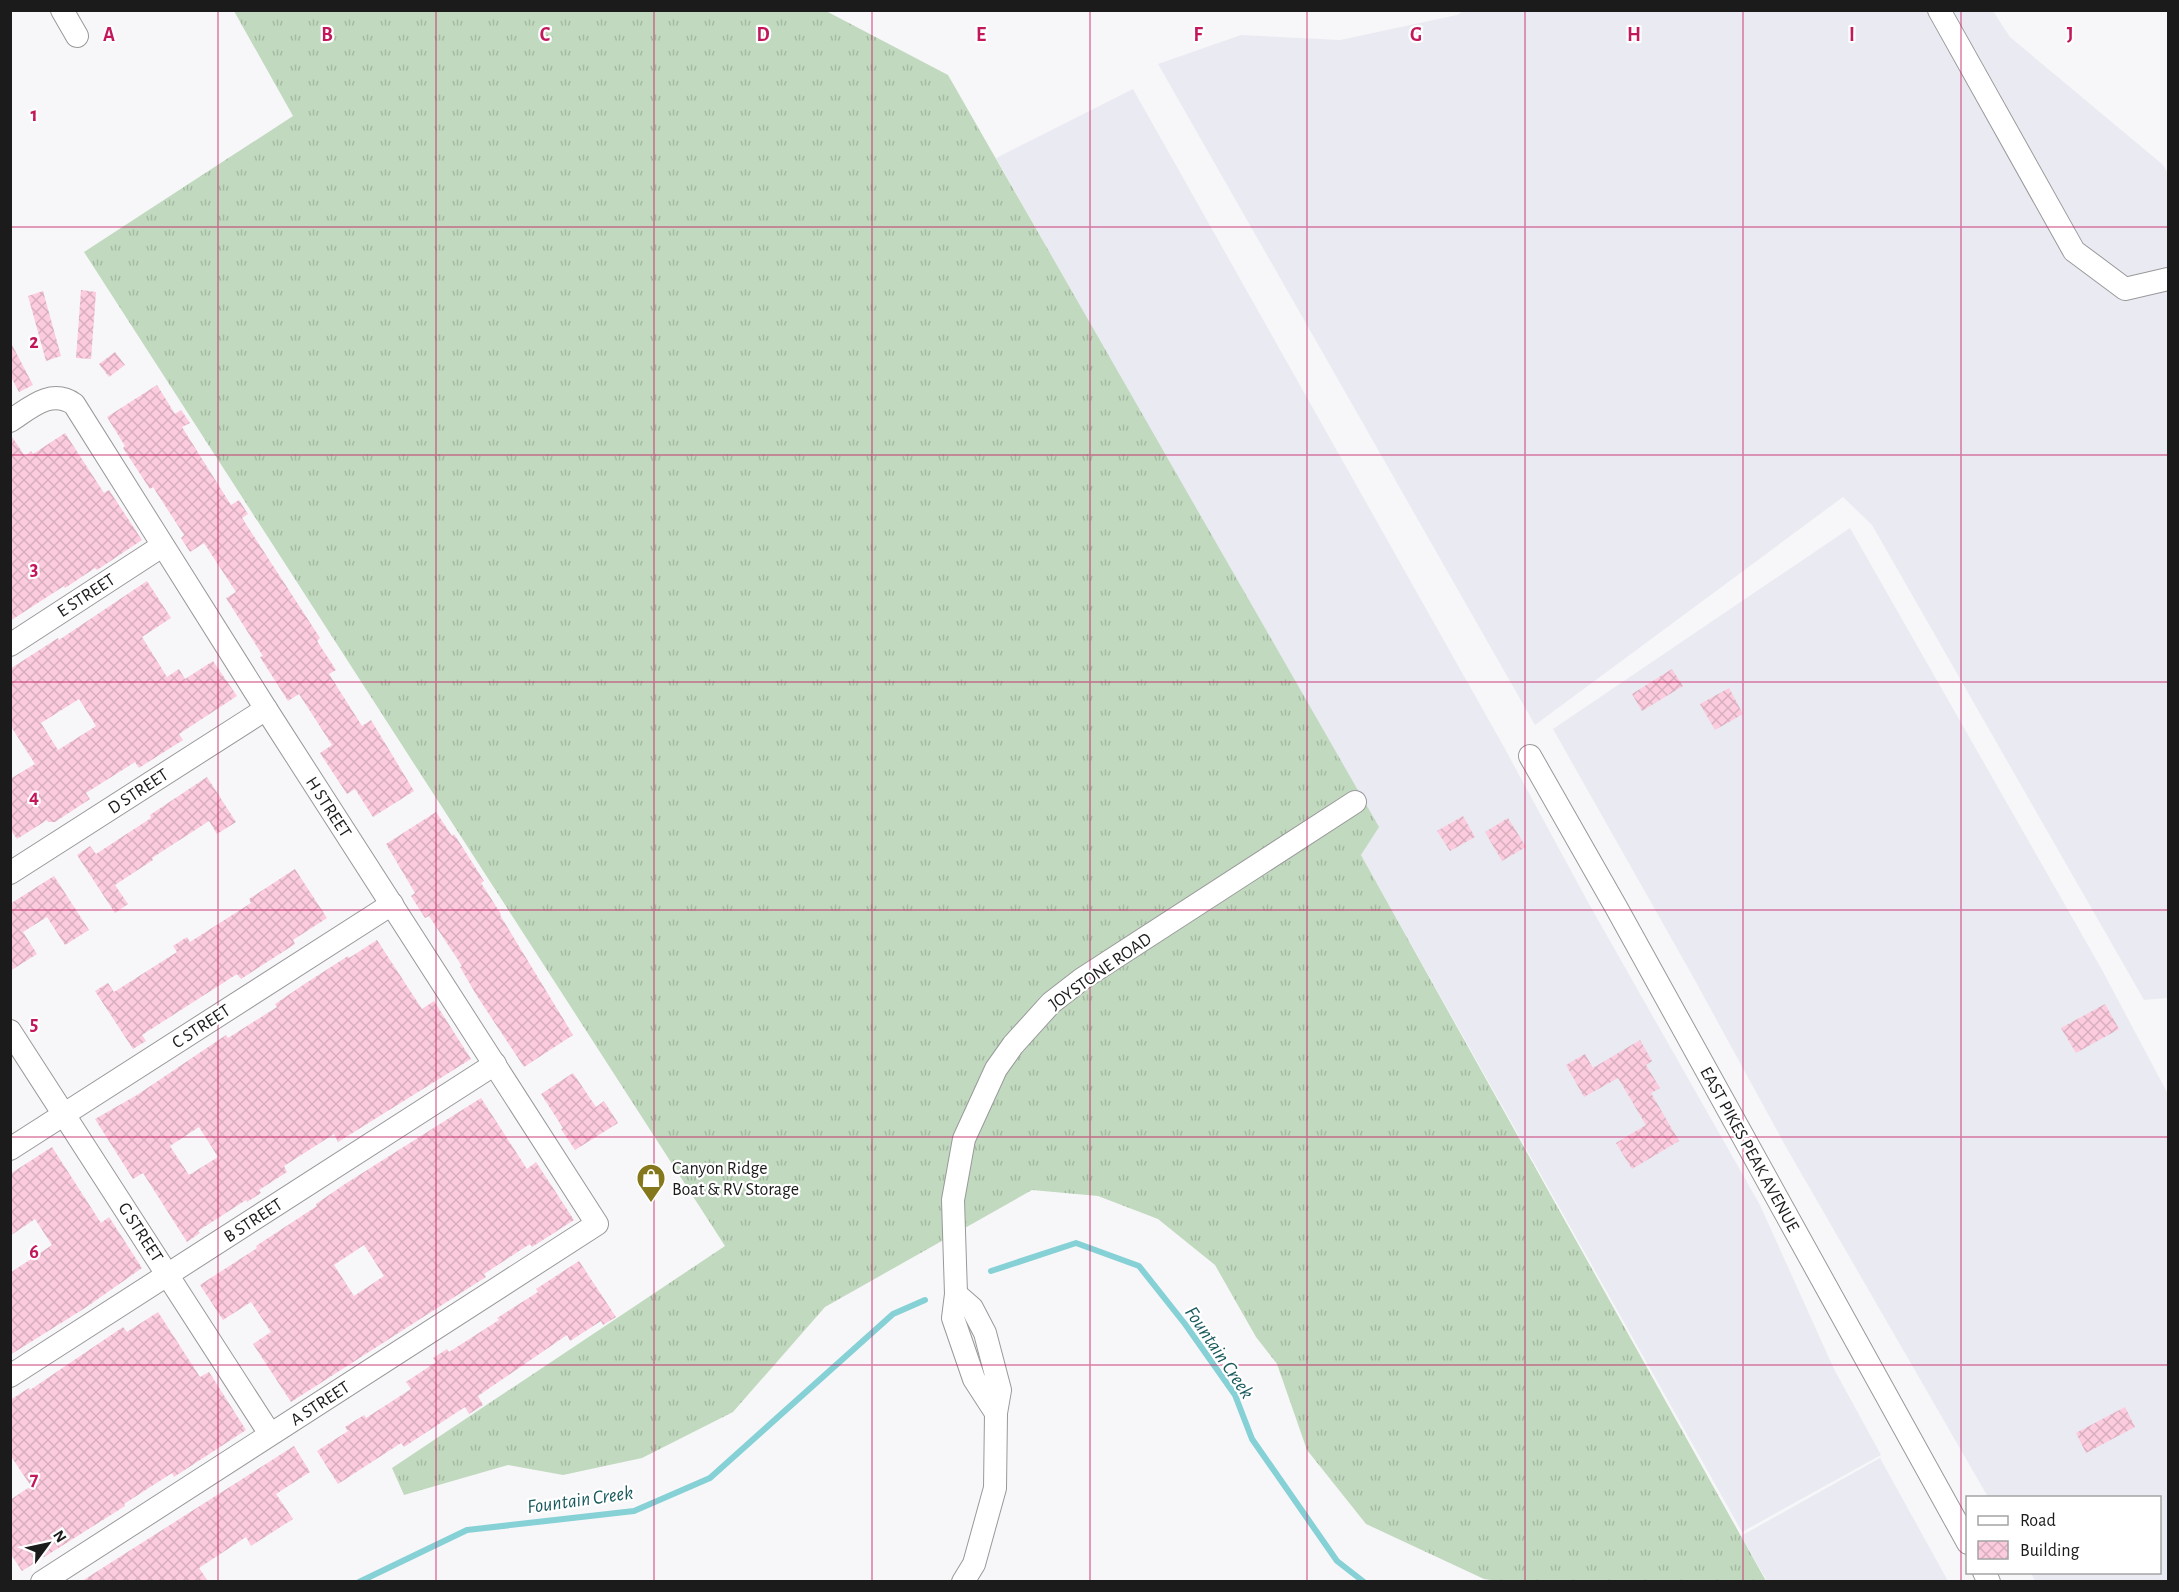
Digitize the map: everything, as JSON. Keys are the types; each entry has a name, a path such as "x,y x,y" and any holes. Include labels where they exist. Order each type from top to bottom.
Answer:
{"street":[{"path":"62,10 76,36"},
{"path":"1939,10 2074,251 2125,289 2169,279"},
{"name":"H STREET","path":"10,421 58,391 74,404 162,546 597,1224"},
{"name":"E STREET","path":"10,645 162,546"},
{"name":"D STREET","path":"10,873 266,708"},
{"name":"EAST PIKES PEAK AVENUE","path":"1530,756 1622,917 1966,1539"},
{"name":"JOYSTONE ROAD","path":"963,1581 974,1564 995,1488 996,1413 974,1379 954,1318 956,1294 953,1200 964,1139 996,1069 1013,1045 1051,1004 1083,979 1355,802"},
{"name":"C STREET","path":"10,1149 392,904"},
{"name":"G STREET","path":"10,1031 270,1434"},
{"name":"B STREET","path":"10,1376 495,1064"},
{"name":"A STREET","path":"42,1581 597,1224"}],"shaded area":[{"path":"1463,11 1993,11 2010,37 2162,164 2168,173 2168,998 2144,1000 1872,525 1843,497 1535,725 1158,64 1241,35 1340,40 1457,15"},
{"path":"1133,89 1760,1205 1834,1369 1881,1455 1742,1532 1361,855 1378,827 996,158"},
{"path":"1850,528 2101,968 2168,1094 2168,1581 2035,1581 2032,1574 2161,1574 2161,1496 1987,1496 1786,1147 1553,729"},
{"path":"1880,1458 1948,1581 1767,1581 1741,1536"}],"green space":[{"path":"234,11 826,11 948,75 1379,827 1361,855 1766,1581 1498,1581 1484,1579 1366,1524 1307,1450 1277,1364 1256,1337 1215,1265 1158,1219 1098,1196 1032,1190 825,1307 733,1412 642,1458 563,1475 508,1465 404,1495 392,1468 725,1246 84,252 293,116"}],"building":[{"path":"81,290 96,292 91,359 76,358"},
{"path":"43,291 61,356 46,361 28,296"},
{"path":"10,341 33,385 19,392 10,375"},
{"path":"115,352 125,365 109,377 99,364"},
{"path":"157,385 175,414 181,410 190,423 182,427 231,505 239,500 248,514 242,518 320,638 317,641 336,670 329,674 362,726 371,720 414,791 373,817 355,789 347,794 320,753 332,745 299,694 288,701 260,657 263,656 226,598 236,592 204,543 190,552 181,538 184,535 153,487 150,489 123,448 125,446 107,417"},
{"path":"65,433 104,493 109,490 142,540 97,570 95,568 65,588 64,586 10,621 10,434 25,456 31,451 33,454"},
{"path":"147,581 171,618 142,637 167,677 179,669 185,679 213,661 237,696 179,734 183,740 139,768 135,762 86,793 90,799 55,822 47,820 17,839 10,829 10,779 35,764 10,725 10,669 58,638 59,640","holes":["79,699 96,726 58,750 41,723"]},
{"path":"1672,669 1683,686 1642,711 1632,694"},
{"path":"1729,688 1743,714 1715,730 1700,704"},
{"path":"207,777 236,822 217,834 209,821 115,885 128,904 115,913 77,855 90,846 96,854"},
{"path":"436,812 452,836 454,834 484,881 481,883 573,1035 524,1067 477,996 460,967 462,966 429,916 425,918 411,896 415,893 386,844"},
{"path":"1463,816 1475,837 1450,851 1437,831"},
{"path":"1508,818 1526,847 1502,861 1485,832"},
{"path":"295,869 327,918 293,940 295,944 241,979 237,974 142,1035 146,1041 133,1049 95,991 108,983 114,992 177,952 173,946 187,937 190,942 251,903 249,899"},
{"path":"54,876 89,930 65,945 47,917 23,932 37,954 10,971 10,904"},
{"path":"377,940 422,1009 434,1001 471,1059 338,1142 334,1134 284,1166 287,1172 259,1190 261,1193 198,1231 200,1233 187,1242 143,1173 133,1179 95,1119 137,1095 226,1035 228,1038 277,1007 275,1004 348,956 349,958","holes":["199,1127 218,1157 189,1175 170,1146"]},
{"path":"2105,1004 2119,1029 2076,1053 2061,1028"},
{"path":"1640,1040 1652,1061 1646,1065 1660,1088 1651,1093 1679,1141 1632,1169 1616,1143 1646,1125 1618,1078 1584,1097 1566,1065 1585,1054 1593,1068"},
{"path":"573,1073 596,1107 604,1101 618,1123 575,1150 541,1094"},
{"path":"481,1098 527,1169 536,1162 574,1220 532,1247 530,1244 484,1274 486,1277 291,1402 253,1344 271,1332 251,1302 223,1320 200,1285 257,1248 256,1246 317,1206 316,1204","holes":["364,1245 384,1276 354,1296 334,1265"]},
{"path":"52,1147 101,1223 109,1217 142,1268 85,1308 10,1355 10,1273 52,1245 35,1219 10,1236 10,1174"},
{"path":"579,1261 616,1317 603,1325 601,1321 570,1341 567,1335 478,1396 483,1405 469,1414 465,1407 404,1447 401,1443 338,1484 317,1451 348,1431 345,1427 364,1415 366,1418 411,1389 406,1382 436,1362 433,1358 447,1349 449,1352 499,1320 497,1318 538,1292 536,1289"},
{"path":"158,1312 200,1377 209,1372 246,1430 174,1477 172,1473 124,1504 125,1506 22,1571 10,1553 10,1500 31,1486 10,1455 10,1400 29,1388 30,1390 123,1327 127,1332"},
{"path":"2125,1407 2135,1427 2086,1453 2076,1433"},
{"path":"294,1446 310,1472 276,1494 293,1519 251,1546 246,1537 199,1568 208,1581 82,1581"}],"waterway":[{"name":"Fountain Creek","path":"991,1271 1076,1243 1139,1266 1185,1324 1235,1395 1252,1439 1337,1561 1364,1582"},
{"name":"Fountain Creek","path":"359,1582 467,1530 634,1511 710,1478 893,1314 925,1300"}],"place":[{"name":"Canyon Ridge Boat & RV Storage","path":"651,1204"}]}
